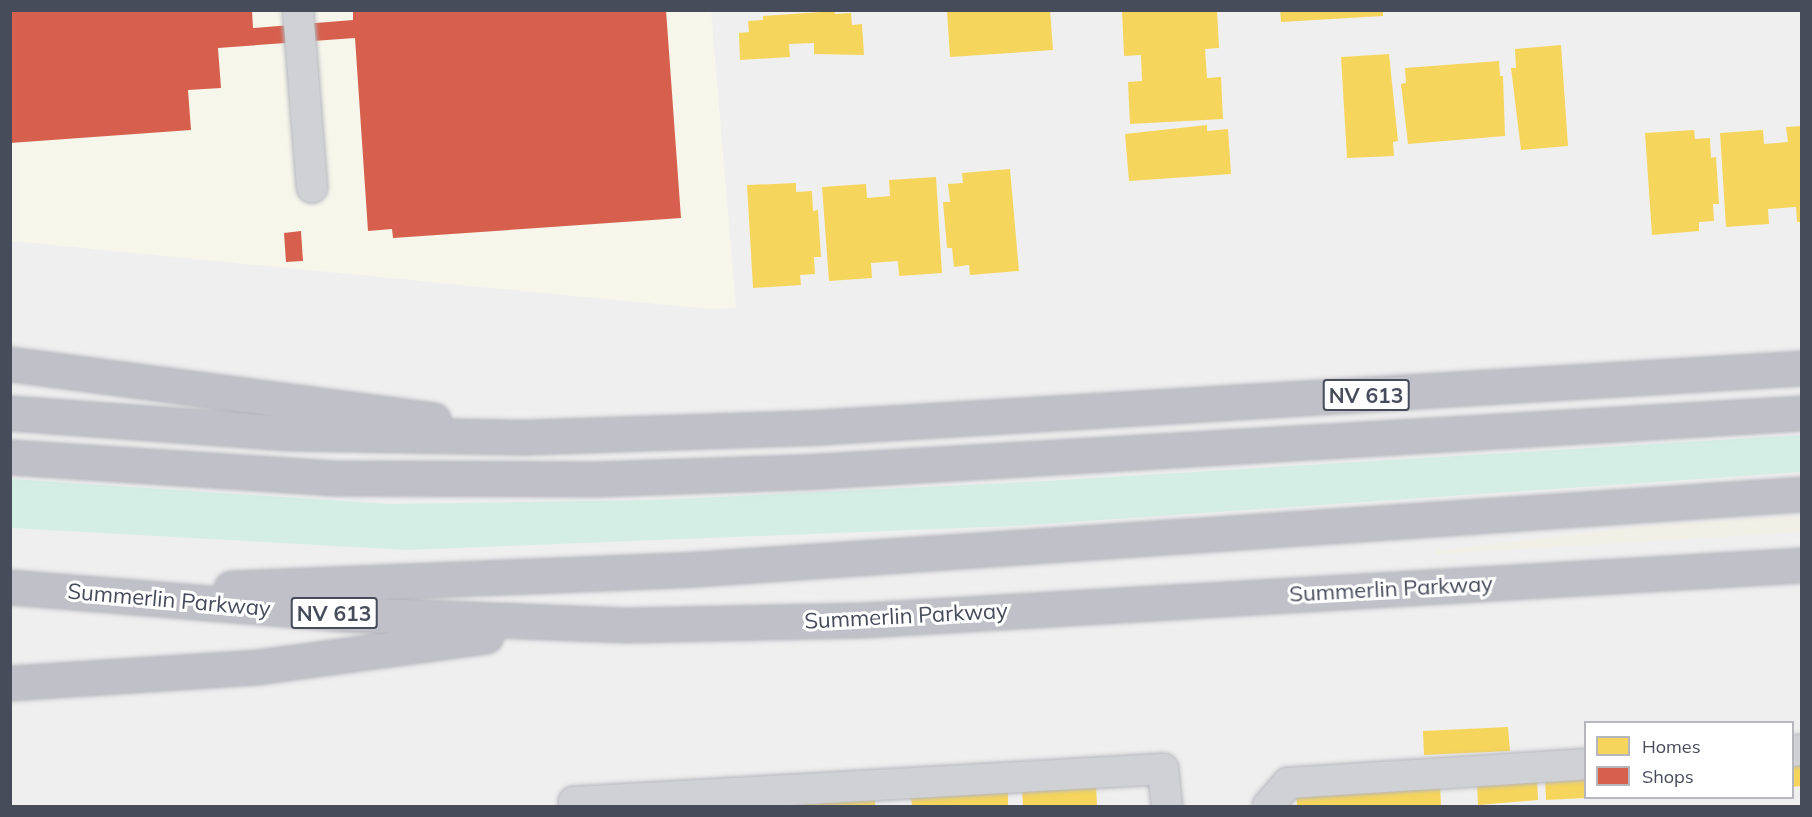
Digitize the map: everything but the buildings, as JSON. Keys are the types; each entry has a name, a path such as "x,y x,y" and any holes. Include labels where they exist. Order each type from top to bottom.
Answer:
{"highway":[{"path":"10,364 562,435"},
{"name":"NV 613","path":"10,413 383,437 562,435 821,427 1802,368"},
{"path":"10,457 335,478 594,479 819,471 1802,413"},
{"path":"92,594 696,569 1802,495"},
{"name":"Summerlin Parkway","path":"10,586 371,616 577,624 863,620 1802,565"},
{"path":"10,683 257,667 577,624"}],"street":[{"path":"298,10 312,187"},
{"path":"1268,807 1288,783 1584,764"},
{"path":"574,807 574,802 1163,769 1167,807"}],"shaded area":[{"path":"11,11 711,11 736,308 708,309 11,241"}],"green space":[{"path":"1802,435 1801,472 1013,526 407,550 11,528 11,479 389,504 653,500 1029,482"}],"sand":[{"path":"1801,516 1801,532 1436,554 1436,551 1647,526"}]}
